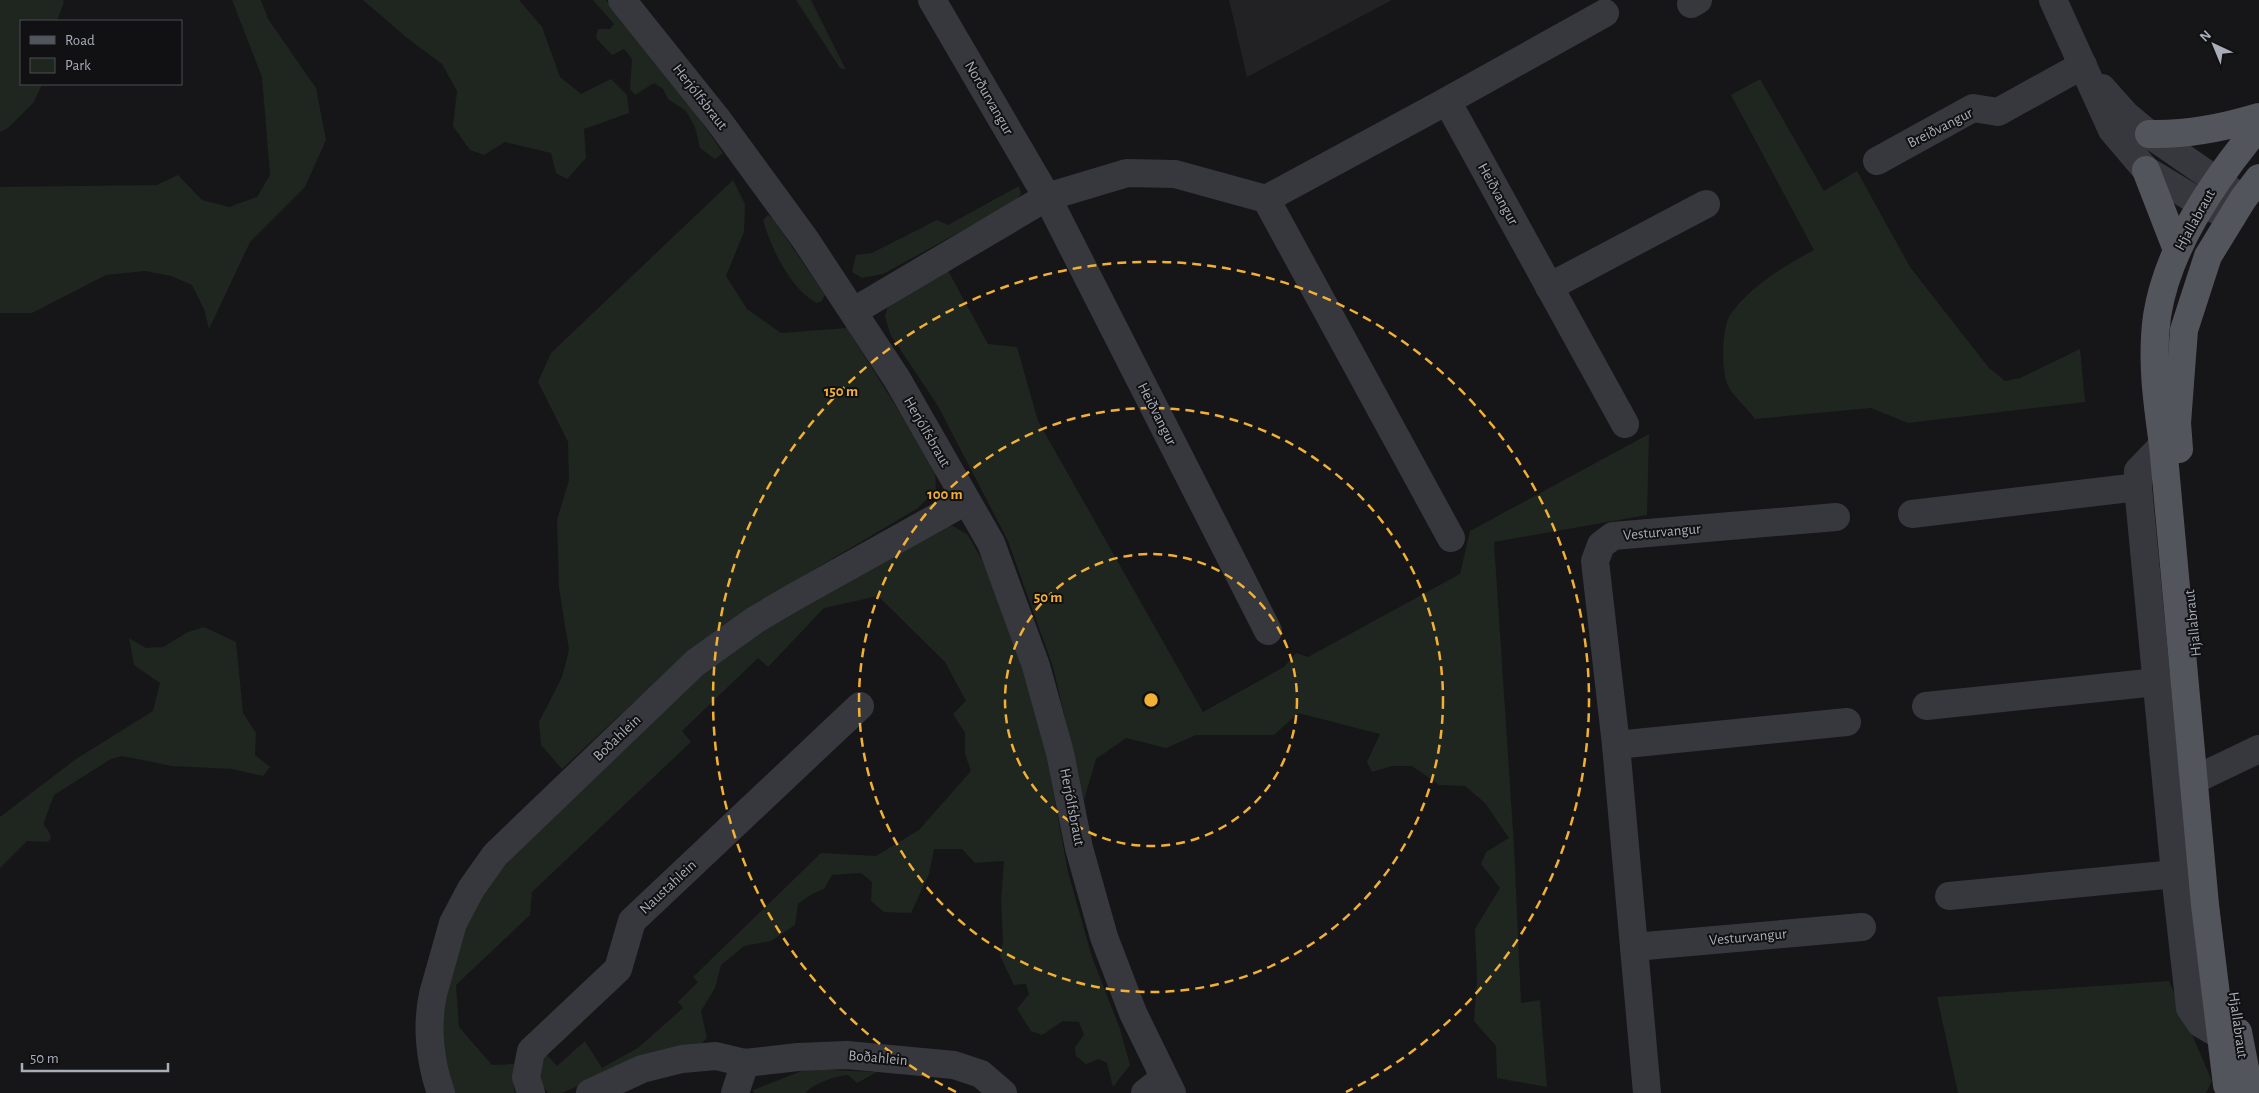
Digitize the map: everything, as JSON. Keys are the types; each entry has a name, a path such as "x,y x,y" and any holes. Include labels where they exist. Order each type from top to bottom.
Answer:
{"main road":[{"path":"2149,134 2173,135 2214,129 2259,118"},
{"name":"Hjallabraut","path":"2237,1088 2240,1051 2201,778 2163,446 2155,395 2155,341 2161,295 2177,250 2209,193 2259,126"},
{"path":"2146,170 2177,250"},
{"name":"Hjallabraut","path":"2237,1088 2220,1035 2205,906 2201,778 2178,414 2184,330 2208,256 2245,198"}],"street":[{"name":"Herjólfsbraut","path":"622,0 718,120 805,239 897,379 991,543 1036,666 1060,753 1080,848 1104,937 1160,1088"},
{"name":"Norðurvangur","path":"932,0 1046,197"},
{"path":"2053,0 2112,130 2146,170 2209,193 2245,198"},
{"path":"854,312 1046,197 1127,173 1175,174 1266,199 1605,13"},
{"path":"2083,66 2126,116 2149,134 2209,193"},
{"name":"Breiðvangur","path":"1877,161 1973,108 1998,112 2083,66"},
{"name":"Heiðvangur","path":"1446,101 1625,424"},
{"name":"Heiðvangur","path":"1046,197 1268,631"},
{"path":"1266,199 1451,538"},
{"path":"1549,287 1706,204"},
{"name":"Hjallabraut","path":"2163,446 2138,471 2138,488 2175,874 2190,1008 2201,1024 2220,1035"},
{"path":"1912,514 2138,488"},
{"name":"Boðahlein","path":"441,1093 430,1043 433,994 453,923 471,889 495,855 695,663 755,620 966,501"},
{"name":"Vesturvangur","path":"1647,1093 1616,745 1595,561 1601,546 1613,536 1836,517"},
{"path":"1926,706 2157,682"},
{"name":"Naustahlein","path":"531,1093 526,1077 531,1052 618,969 632,921 860,706"},
{"path":"1616,745 1848,722"},
{"path":"2201,778 2259,749"},
{"path":"1949,896 2175,874"},
{"name":"Vesturvangur","path":"1634,946 1862,927"},
{"name":"Boðahlein","path":"590,1093 642,1069 682,1059 716,1056 745,1063 798,1057 847,1055 954,1066 981,1074 1003,1093"},
{"path":"735,1093 745,1063"}],"shaded area":[{"path":"1229,0 1392,0 1247,77"}],"green space":[{"path":"0,0 63,0 64,2 57,20 20,20 20,85 42,85 34,102 8,128 0,132"},
{"path":"232,0 261,0 268,19 316,88 326,140 305,187 250,242 209,329 204,309 192,285 171,276 145,271 106,275 32,313 0,313 0,187 157,185 178,175 202,200 229,207 257,197 270,175 262,77"},
{"path":"363,0 519,0 542,27 560,77 581,94 611,79 627,95 629,113 584,129 586,158 567,179 556,173 551,153 505,142 484,155 470,150 453,126 457,91 442,64 407,38"},
{"path":"593,0 606,0 678,88 723,153 715,159 700,148 695,127 686,111 668,99 663,89 654,83 635,95 630,89 632,59 624,49 612,55 596,38 598,29 610,29 614,24"},
{"path":"796,0 811,0 846,70 840,68"},
{"path":"1760,79 1824,191 1857,171 1910,267 1989,368 2005,381 2020,378 2080,349 2085,402 1908,423 1871,408 1755,419 1729,387 1725,376 1723,348 1727,321 1738,305 1757,286 1779,270 1814,250 1731,95"},
{"path":"733,180 745,204 744,232 726,276 747,309 781,333 847,328 935,469 936,490 918,508 751,607 681,658 562,769 541,745 539,722 562,677 569,650 559,588 557,520 569,480 568,442 538,382 551,353"},
{"path":"1019,186 1021,194 1014,202 883,274 862,278 852,272 856,255 872,253 937,220 948,225"},
{"path":"768,215 774,220 825,295 822,301 817,303 807,297 783,267 776,255 763,220"},
{"path":"946,267 988,344 1017,347 1038,421 1203,712 1284,667 1296,653 1308,657 1460,574 1470,531 1649,434 1647,515 1494,542 1514,846 1521,1003 1540,1000 1547,1087 1497,1078 1496,1046 1474,1021 1477,979 1475,929 1500,888 1481,864 1486,852 1509,838 1485,803 1465,786 1439,785 1412,766 1392,766 1372,772 1367,762 1380,734 1298,713 1274,735 1196,735 1166,748 1126,738 1096,759 1084,800 1053,667 1008,541 938,406 890,334 885,316 890,299"},
{"path":"953,526 968,535 983,562 1019,644 1046,753 1068,872 1092,957 1120,1029 1130,1065 1113,1087 1107,1063 1099,1059 1086,1064 1076,1056 1075,1047 1084,1035 1079,1022 1063,1021 1042,1035 1031,1031 1017,1009 1029,994 1026,984 1014,985 1000,956 1003,941 1001,901 1004,861 975,863 962,849 934,849 929,874 911,913 884,912 871,901 872,882 861,873 832,875 824,889 812,894 798,904 795,925 771,941 744,946 721,965 715,988 701,1011 707,1038 701,1044 594,1079 562,1093 548,1093 538,1080 536,1064 546,1054 557,1066 585,1041 602,1068 638,1048 683,1008 678,1002 698,982 693,977 821,853 876,856 919,830 971,771 965,754 965,733 953,714 966,701 945,662 878,596 824,608 768,667 758,658 682,731 691,742 532,892 530,915 456,985 459,1027 492,1065 514,1064 513,1081 515,1093 448,1093 439,1019 455,941 505,856 696,679 767,625 932,528"},
{"path":"204,627 236,642 243,713 256,733 255,755 270,767 263,776 232,769 172,766 122,756 111,759 54,795 44,822 44,826 51,838 48,842 27,841 0,868 0,817 76,759 153,711 160,683 134,665 129,638 146,648 163,647 188,632"},
{"path":"2169,981 2212,1081 2206,1093 1958,1093 1937,997"},
{"path":"807,1069 877,1072 857,1083 848,1075 838,1077 818,1084 806,1093 754,1093 753,1090"}]}
